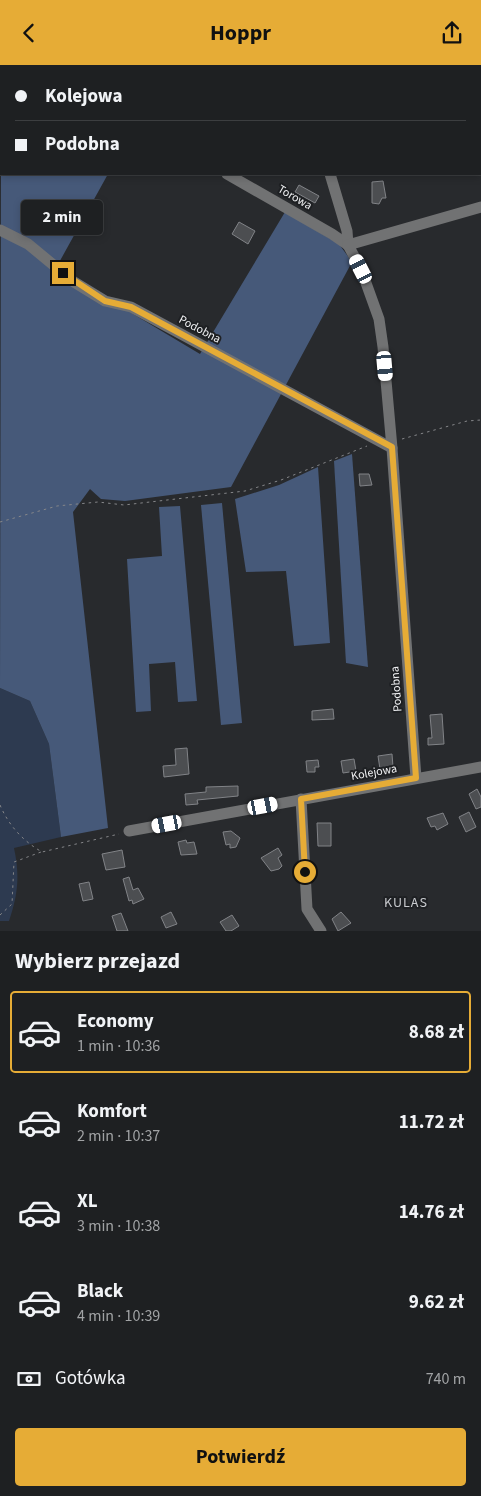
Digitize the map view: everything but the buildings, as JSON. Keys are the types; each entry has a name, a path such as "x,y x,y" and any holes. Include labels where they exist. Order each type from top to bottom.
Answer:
{"street":[{"name":"Torowa","path":"229,175 348,245"},
{"path":"330,175 347,231 348,245 481,207"},
{"name":"Podobna","path":"0,230 28,244 74,282 105,301 131,307 389,444"},
{"name":"Podobna","path":"348,245 361,269 379,319 416,778"},
{"name":"Kolejowa","path":"129,831 481,767"},
{"path":"301,799 307,909 321,931"}],"path":[{"path":"0,522 57,506 98,502 124,505 245,491 282,480 359,447 389,444 467,421 481,420"},
{"path":"0,805 17,833 30,845 42,852"},
{"path":"0,915 12,904 14,862 42,852 129,831"}],"shaded area":[{"path":"1,175 107,175 56,268 200,354 285,212 339,244 352,262 231,487 125,501 101,499 90,489 73,512 108,828 61,837 49,744 30,701 0,688"},
{"path":"352,454 368,667 346,663 334,461"},
{"path":"318,467 330,643 294,646 286,571 246,572 235,499 279,485"},
{"path":"222,503 242,723 221,725 201,505"},
{"path":"180,506 197,701 178,702 175,662 149,664 151,711 136,712 127,559 162,556 159,507"},
{"path":"0,688 30,701 49,744 61,837 14,848 17,885 9,921 0,921"}],"district":[{"name":"KULAS","path":"406,902"}],"route":[{"path":"63,273 105,301 131,307 392,447 416,778 301,799 305,872"}]}
